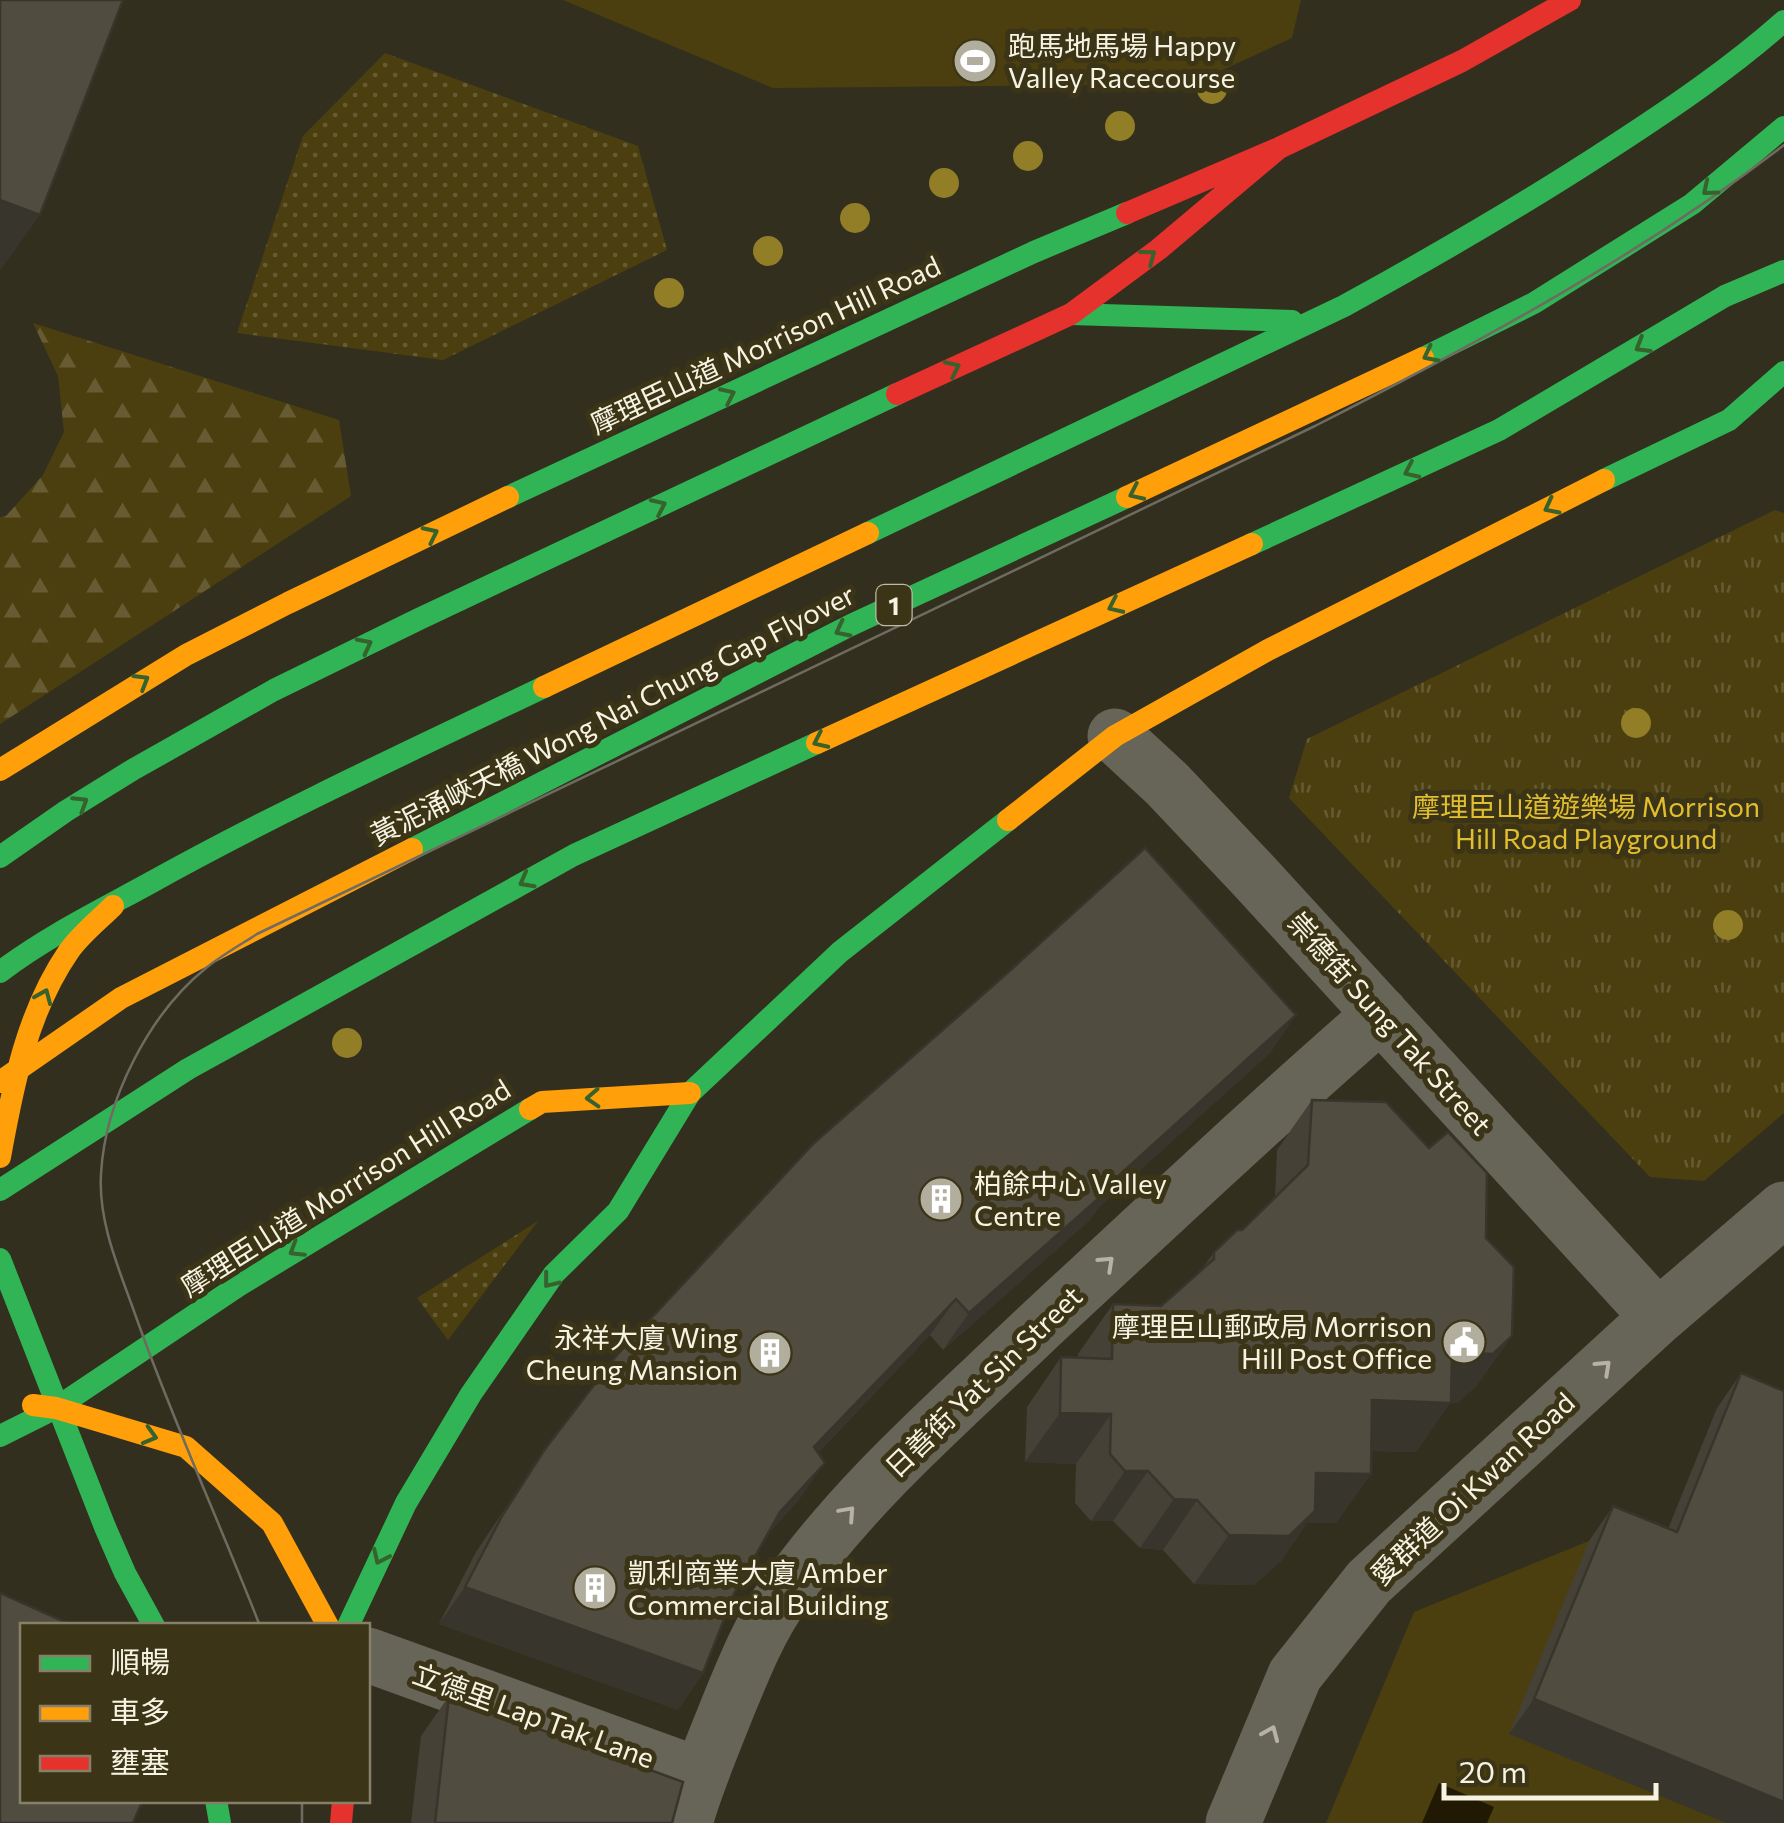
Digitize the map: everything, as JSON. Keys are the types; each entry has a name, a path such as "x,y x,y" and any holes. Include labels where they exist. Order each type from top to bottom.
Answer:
{"main road":[{"name":"摩理臣山道 Morrison Hill Road","path":"0,770 186,654 288,603 1017,260 1279,148 1462,61 1570,0"},
{"path":"0,959 304,793 1086,423 1292,321 1561,167 1687,80 1784,5"},
{"name":"黃泥涌峽天橋 Wong Nai Chung Gap Flyover","path":"0,972 29,950 307,800 1344,306 1457,244 1583,166 1676,105 1784,22"},
{"name":"黃泥涌峽天橋 Wong Nai Chung Gap Flyover","path":"0,1082 120,998 815,643 1372,384 1534,303 1692,204 1784,126"},
{"path":"0,857 161,753 307,674 1071,314 1159,249 1279,148"},
{"path":"0,1190 188,1069 574,855 1500,430 1726,296 1784,271"},
{"path":"1071,314 1292,321"},
{"path":"349,1623 406,1502 471,1394 554,1274 618,1212 690,1093 840,952 1115,736 1268,650 1729,420 1784,372"},
{"path":"0,1157 26,1040 47,986 72,947 132,886"},
{"name":"摩理臣山道 Morrison Hill Road","path":"0,1436 56,1408 238,1286 542,1102 690,1093"},
{"path":"0,1259 123,1570 153,1623"},
{"path":"19,1403 56,1408 186,1446 272,1524 326,1623"}],"street":[{"name":"崇德街 Sung Tak Street","path":"1115,736 1167,784 1658,1317"},
{"name":"日善街 Yat Sin Street","path":"692,1799 752,1650 782,1597 842,1518 910,1448 1138,1234 1381,1014"},
{"name":"愛群道 Oi Kwan Road","path":"1233,1823 1295,1674 1369,1582 1658,1317 1784,1209"},
{"name":"立德里 Lap Tak Lane","path":"370,1656 692,1799"}],"green space":[{"name":"跑馬地馬場 Happy Valley Racecourse","path":"563,0 1301,0 1292,38 1192,84 773,88"},
{"path":"385,53 638,146 667,250 443,360 237,333 303,136"},
{"path":"33,323 339,420 351,496 0,724 0,517 6,516 43,475 64,432 58,376"},
{"name":"摩理臣山道遊樂場 Morrison Hill Road Playground","path":"1775,510 1784,513 1784,1113 1704,1181 1650,1177 1289,798 1307,739"},
{"path":"538,1221 448,1340 417,1298"},
{"path":"1589,1541 1784,1621 1784,1823 1326,1823 1414,1612"}],"shaded area":[{"path":"1439,1783 1494,1807 1487,1823 1422,1823"}],"building":[{"path":"0,0 123,0 40,215 0,200"},
{"path":"1145,848 1296,1015 969,1313 956,1299 814,1447 825,1463 780,1512 734,1594 703,1673 465,1587 502,1516 545,1449 617,1355 814,1143"},
{"path":"1312,1100 1386,1102 1429,1148 1448,1132 1487,1173 1486,1238 1514,1267 1512,1336 1493,1354 1452,1352 1451,1403 1372,1400 1371,1474 1316,1473 1315,1511 1289,1536 1229,1535 1197,1500 1174,1499 1148,1471 1125,1471 1110,1454 1111,1414 1060,1413 1061,1357 1112,1359 1113,1304 1161,1306 1308,1165"},
{"path":"1741,1373 1784,1391 1784,1802 1534,1699 1613,1506 1677,1532"},
{"path":"0,1593 67,1623 20,1623 20,1803 142,1803 133,1823 0,1823"},
{"path":"449,1696 683,1782 672,1823 435,1823"}],"tram line":[{"path":"259,1623 149,1353 116,1263 103,1210 104,1146 121,1088 149,1034 185,987 212,963 257,934 1315,426 1437,363 1614,261 1784,145"},
{"path":"302,1803 302,1823"}],"traffic: fast":[{"path":"868,533 1378,287 1513,209 1634,132 1722,71 1784,21"},
{"path":"1423,358 1534,303 1692,204 1784,127"},
{"path":"508,497 1034,252 1127,213"},
{"path":"1252,544 1499,430 1725,296 1784,271"},
{"path":"1071,314 1292,321"},
{"path":"1604,480 1729,420 1784,372"},
{"path":"0,857 134,769 274,690 897,394"},
{"path":"412,849 851,625 1127,497"},
{"path":"0,972 54,936 198,857 544,687"},
{"path":"0,1190 188,1069 574,855 817,743"},
{"path":"349,1623 406,1503 471,1394 554,1274 618,1211 690,1093 840,952 1008,820"},
{"path":"0,1436 56,1408 238,1286 530,1109"},
{"path":"0,1259 105,1527 152,1623"},
{"path":"217,1803 220,1823"}],"traffic: slow":[{"path":"1127,497 1423,358"},
{"path":"1008,820 1115,736 1268,650 1604,480"},
{"path":"0,770 186,655 508,497"},
{"path":"544,687 868,533"},
{"path":"817,743 1252,544"},
{"path":"0,1082 121,998 412,849"},
{"path":"0,1157 16,1076 42,999 69,951 113,906"},
{"path":"530,1109 542,1102 690,1093"},
{"path":"33,1405 56,1408 186,1447 272,1523 326,1623"}],"traffic: jam":[{"path":"1127,213 1279,148 1462,61 1570,0"},
{"path":"897,394 1071,314 1159,249 1279,148"},
{"path":"341,1823 343,1803"}],"place":[{"name":"跑馬地馬場 Happy Valley Racecourse","path":"975,61"},
{"name":"柏餘中心 Valley Centre","path":"941,1199"},
{"name":"摩理臣山郵政局 Morrison Hill Post Office","path":"1464,1342"},
{"name":"永祥大廈 Wing Cheung Mansion","path":"770,1353"},
{"name":"凱利商業大廈 Amber Commercial Building","path":"595,1588"}]}
